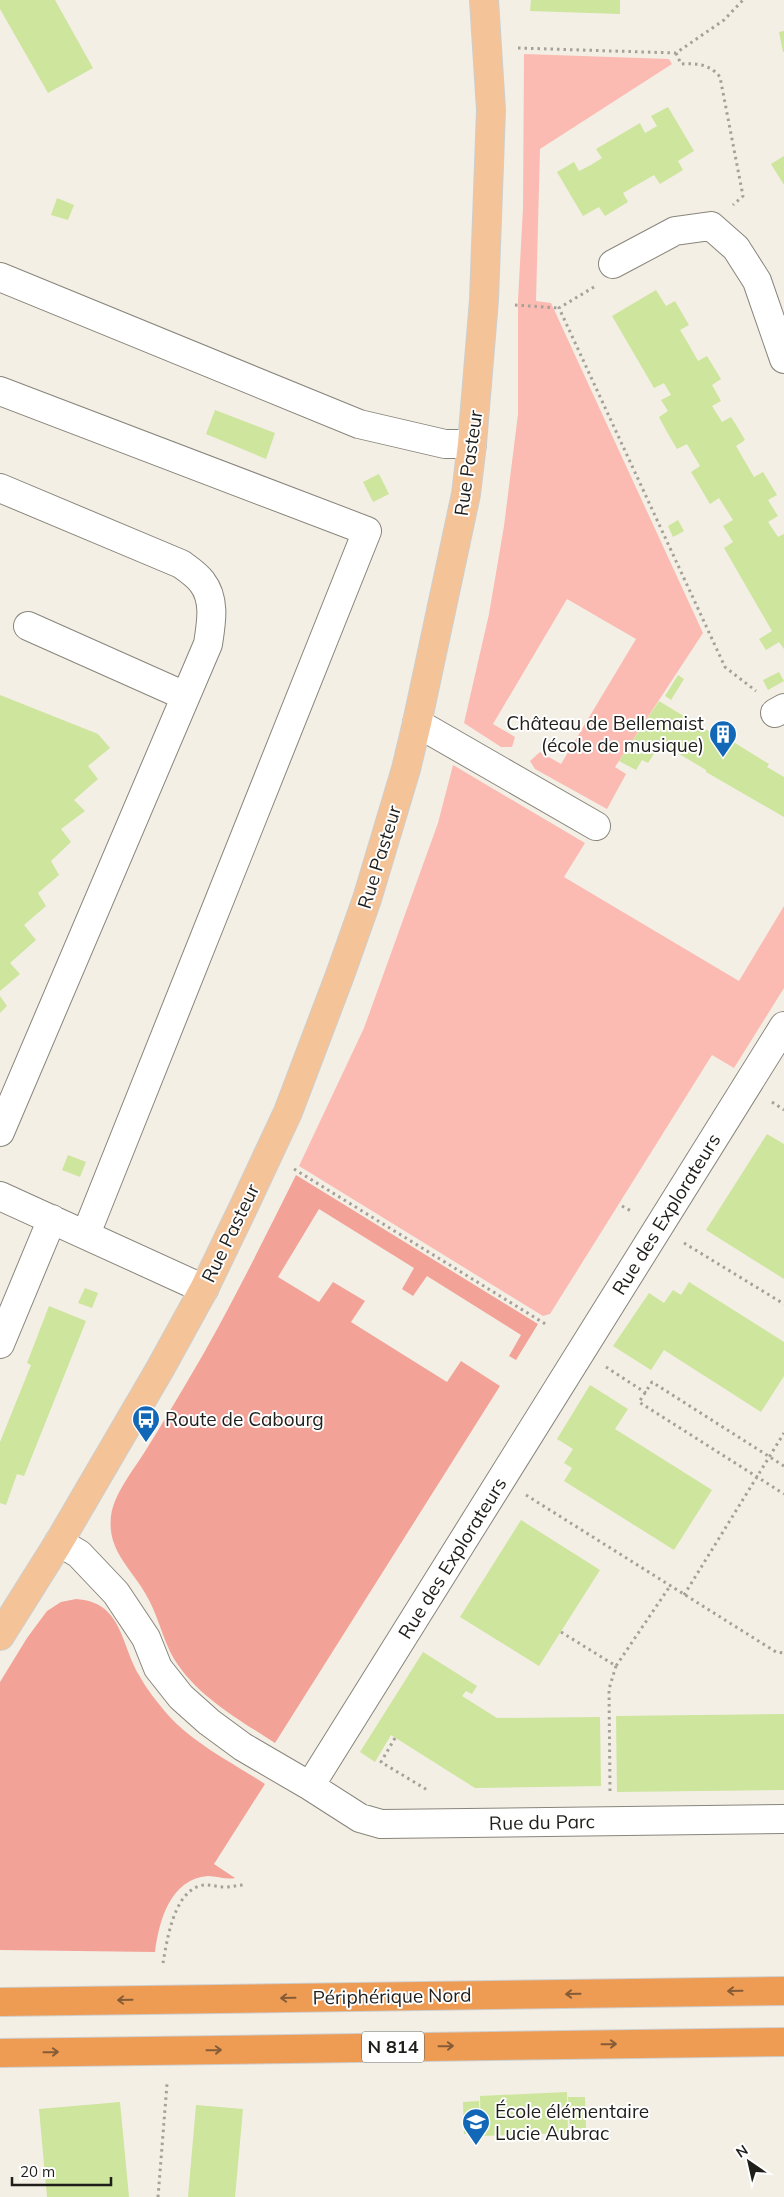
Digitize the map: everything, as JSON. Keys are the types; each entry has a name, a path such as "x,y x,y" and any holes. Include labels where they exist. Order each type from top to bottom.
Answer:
{"highway":[{"name":"Périphérique Nord","path":"0,2002 784,1991"},
{"name":"N 814","path":"0,2053 784,2042"}],"main road":[{"name":"Rue Pasteur","path":"0,1636 59,1542 160,1369 204,1289 288,1112 367,899 417,724 466,494 484,300 491,110 484,0"}],"street":[{"path":"613,264 675,231 711,226 736,248 757,281 784,359"},
{"path":"0,277 360,424 445,444 472,444"},
{"path":"0,390 367,531 86,1234"},
{"path":"0,488 182,564 203,582 210,601 212,620 208,644 0,1132"},
{"path":"28,626 185,696"},
{"path":"417,724 596,826"},
{"name":"Rue des Explorateurs","path":"310,1786 784,1026"},
{"path":"0,1196 204,1289"},
{"path":"0,1344 52,1219"},
{"path":"59,1542 79,1554 116,1593 146,1638 158,1668 181,1697 209,1722 243,1747 310,1786"},
{"name":"Rue du Parc","path":"310,1786 352,1814 381,1824 784,1819"}],"path":[{"path":"517,48 676,53 724,20 743,0"},
{"path":"676,53 680,64 696,63 714,69 720,77 743,196 711,226"},
{"path":"512,305 559,308 600,284 613,264"},
{"path":"559,308 724,667 773,705"},
{"path":"292,1168 547,1325"},
{"path":"678,1240 784,1304"},
{"path":"601,1363 646,1392"},
{"path":"784,1466 652,1382 639,1402 784,1494"},
{"path":"684,1595 784,1433"},
{"path":"521,1492 776,1652 784,1653"},
{"path":"610,1797 609,1689 616,1666 670,1586"},
{"path":"561,1632 616,1666"},
{"path":"395,1738 381,1762 432,1793"},
{"path":"162,1963 169,1926 188,1894 198,1886 210,1884 224,1887 244,1885"},
{"path":"158,2197 167,2084"}],"shaded area":[{"path":"524,54 669,59 672,64 540,149 536,301 551,303 703,633 615,767 626,774 607,809 535,769 530,761 540,752 561,764 636,639 567,599 493,724 515,737 512,747 501,747 464,723 489,614 504,526 518,414 518,300 523,208"},
{"path":"453,765 585,843 564,877 739,981 784,906 784,988 734,1068 712,1055 550,1314 543,1316 299,1166 364,1028 438,823"},
{"path":"296,1175 538,1324 516,1360 509,1356 521,1335 427,1276 413,1296 402,1289 414,1268 319,1209 278,1277 319,1302 333,1282 365,1301 351,1322 447,1382 461,1361 500,1386 275,1743 233,1716 207,1696 184,1673 170,1651 149,1601 116,1548 111,1528 111,1516 124,1483 202,1357"},
{"path":"76,1599 91,1602 103,1608 111,1616 118,1626 142,1681 160,1706 178,1725 214,1753 265,1784 214,1864 235,1878 228,1879 208,1876 195,1879 184,1885 176,1893 164,1915 155,1952 0,1950 0,1682 27,1638 47,1611 61,1602"}],"building":[{"path":"0,0 55,0 93,68 48,93 0,9"},
{"path":"531,0 620,0 620,14 530,11"},
{"path":"784,31 784,52 783,52 779,32"},
{"path":"668,107 694,151 678,161 683,170 660,184 654,175 623,193 628,202 605,216 599,207 583,216 557,172 574,162 579,171 591,165 602,158 596,149 640,123 645,133 657,126 651,116"},
{"path":"784,156 784,185 771,164"},
{"path":"57,198 74,205 68,220 51,215"},
{"path":"656,290 666,306 675,301 689,325 680,330 698,361 707,356 721,379 712,385 721,401 712,406 722,422 731,417 745,440 736,446 754,477 763,472 777,495 768,500 778,516 768,522 778,537 784,534 784,649 779,642 766,650 759,639 772,631 724,548 733,542 723,526 733,520 719,498 710,504 691,472 700,466 687,444 677,449 659,417 668,411 661,400 671,395 664,383 654,388 612,316"},
{"path":"215,410 275,433 266,459 206,434"},
{"path":"379,474 389,494 373,502 363,482"},
{"path":"678,520 684,531 673,537 668,526"},
{"path":"779,672 784,681 768,690 763,680"},
{"path":"678,675 684,679 671,700 665,696"},
{"path":"0,695 98,734 110,748 88,766 98,779 74,800 85,811 61,829 71,842 51,861 59,875 38,893 46,906 24,925 36,940 10,963 20,974 0,991"},
{"name":"Château de Bellemaist (école de musique)","path":"659,701 725,741 727,738 769,764 767,767 784,777 784,817 706,772 706,770 661,743 648,763 642,760 636,770 619,761"},
{"path":"0,996 7,1006 0,1013"},
{"path":"767,1134 784,1144 784,1279 706,1230"},
{"path":"68,1155 86,1162 80,1177 62,1170"},
{"path":"689,1282 784,1342 784,1376 761,1412 664,1350 651,1370 613,1346 649,1293 664,1303 673,1290 681,1295"},
{"path":"85,1288 98,1293 92,1308 78,1303"},
{"path":"49,1306 86,1321 24,1476 17,1474 6,1505 0,1503 0,1442 31,1365 27,1363"},
{"path":"590,1385 628,1409 615,1429 712,1490 674,1550 564,1481 572,1468 564,1463 573,1449 557,1439"},
{"path":"521,1520 600,1570 539,1666 460,1617"},
{"path":"423,1652 477,1686 472,1694 466,1691 462,1696 497,1718 600,1717 601,1786 475,1788 391,1735 375,1762 360,1752"},
{"path":"784,1714 784,1790 617,1792 616,1716"},
{"path":"567,2092 568,2133 481,2136 480,2096"},
{"path":"568,2097 585,2097 586,2128 570,2129"},
{"path":"479,2101 480,2133 464,2134 463,2102"},
{"path":"120,2102 129,2197 47,2197 39,2109"},
{"path":"196,2105 243,2109 235,2197 188,2197"}],"place":[{"name":"Château de Bellemaist (école de musique)","path":"723,758"},
{"name":"Route de Cabourg","path":"146,1443"},
{"name":"École élémentaire Lucie Aubrac","path":"476,2146"}]}
